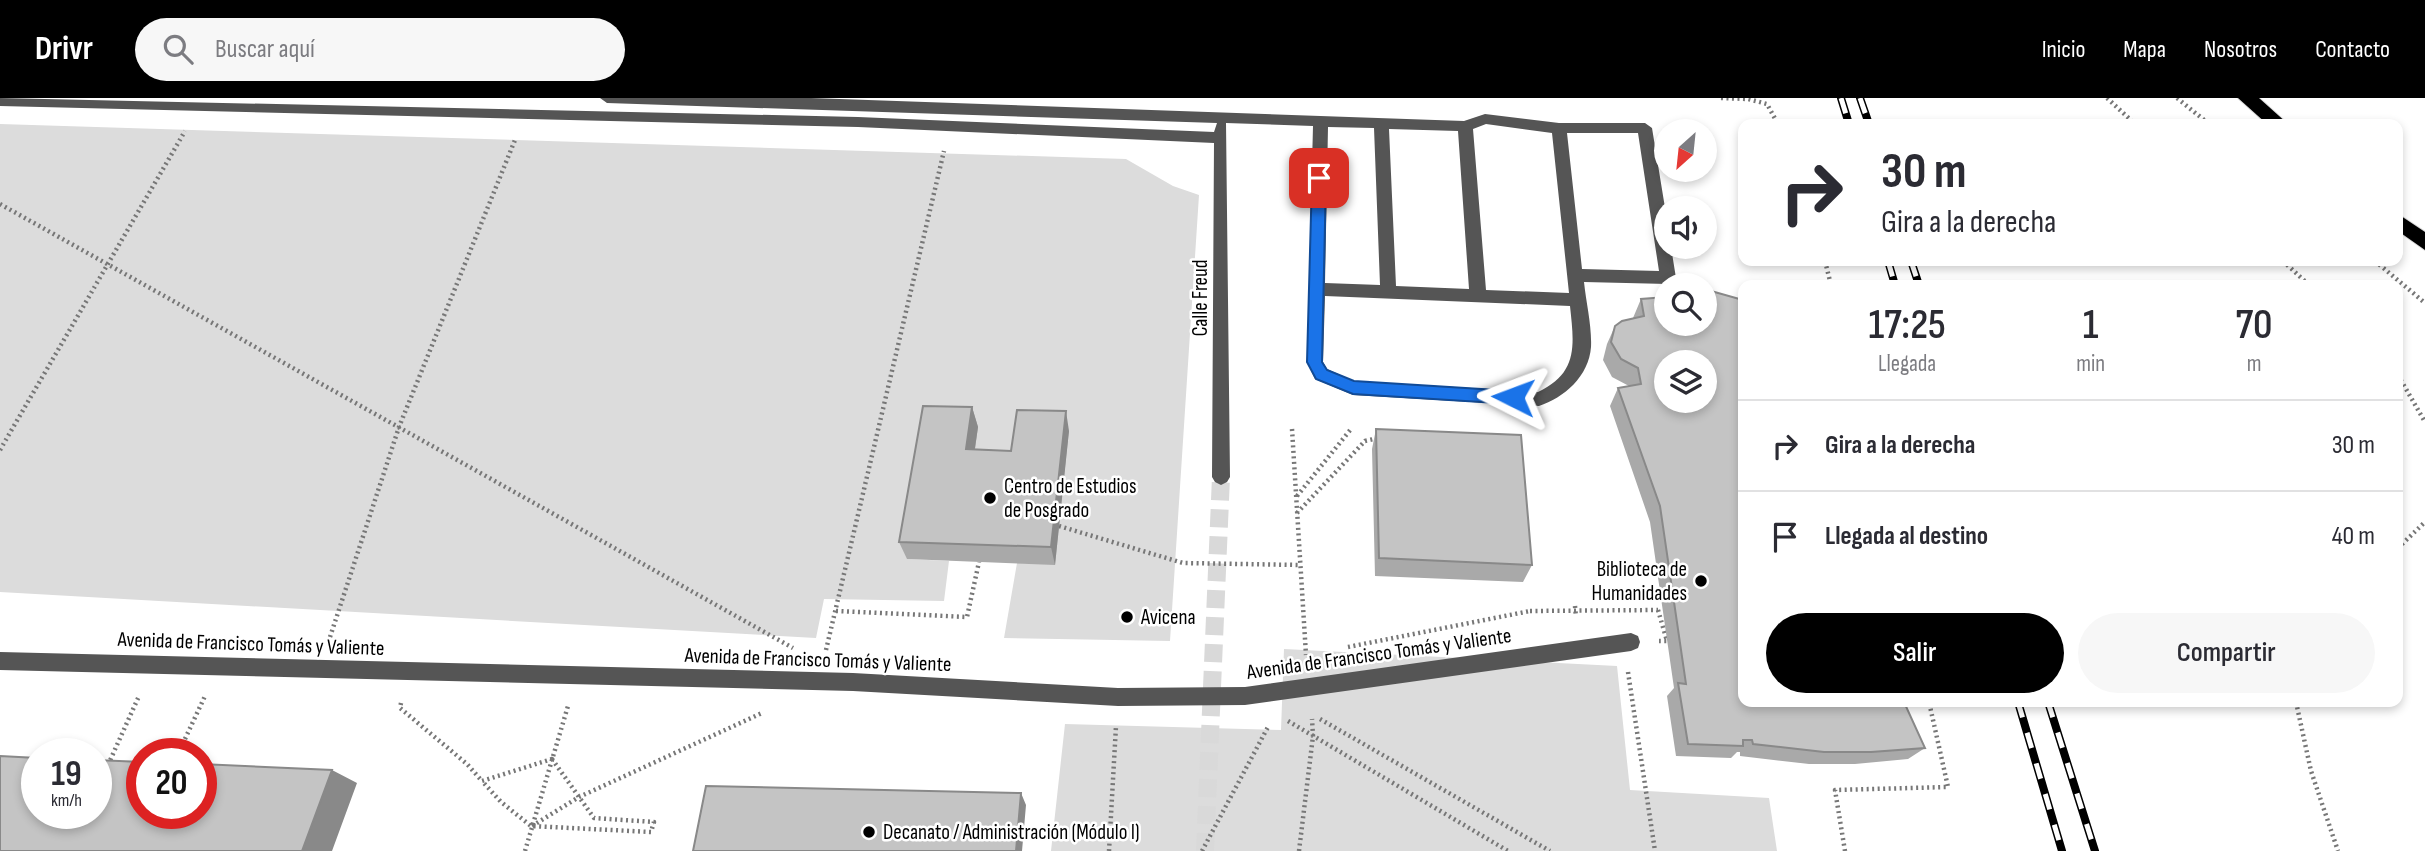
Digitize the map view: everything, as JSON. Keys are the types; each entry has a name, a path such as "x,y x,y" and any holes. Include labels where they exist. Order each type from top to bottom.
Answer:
{"highway":[{"path":"2247,98 2273,119"},
{"path":"2403,225 2425,243"}],"street":[{"path":"607,98 918,102 1321,123 1465,126 1485,119 1559,128 1645,128 1668,278 1575,275"},
{"path":"0,101 913,125 1221,138"},
{"path":"913,125 918,102"},
{"name":"Calle Freud","path":"1221,477 1222,118"},
{"path":"1321,123 1315,362 1321,374 1353,388 1539,399 1558,391 1573,377 1583,349 1559,128"},
{"path":"1381,125 1388,292"},
{"path":"1465,126 1478,295"},
{"path":"1317,289 1578,300"},
{"name":"Avenida de Francisco Tomás y Valiente","path":"0,661 853,682 1118,697 1245,696 1627,643"}],"path":[{"path":"1721,98 1748,99 1767,104 1775,119"},
{"path":"2107,98 2130,119"},
{"path":"2177,98 2203,119"},
{"path":"0,450 191,122"},
{"path":"853,682 823,665 950,127"},
{"path":"318,668 399,427 519,130"},
{"path":"0,204 799,651"},
{"path":"2288,266 2304,280"},
{"path":"2381,266 2398,280"},
{"path":"2403,285 2425,303"},
{"path":"2403,384 2425,422"},
{"path":"1292,429 1307,655"},
{"path":"1296,497 1351,429"},
{"path":"1297,513 1365,441 1391,436"},
{"path":"2403,543 2425,523"},
{"path":"1059,526 1183,563 1301,565"},
{"path":"836,611 967,617 979,562"},
{"path":"1575,606 1577,622"},
{"path":"1530,611 1658,610 1667,641"},
{"path":"1627,643 1655,851"},
{"path":"112,756 154,663"},
{"path":"185,738 219,666"},
{"path":"408,671 400,708 467,764 501,802 531,826 651,832 654,822 594,818 552,759"},
{"path":"525,851 578,675"},
{"path":"1245,696 1508,851"},
{"path":"1109,851 1118,697"},
{"path":"1845,851 1835,790 1948,787 1930,707"},
{"path":"2298,707 2311,771 2338,851"},
{"path":"531,826 579,797 769,710"},
{"path":"1202,851 1275,714"},
{"path":"482,781 552,759"}],"shaded area":[{"path":"0,124 1126,159 1173,186 1199,195 1170,641 1004,638 1017,563 1055,564 1069,432 1016,471 972,468 977,427 907,559 949,561 944,601 824,599 816,638 0,592"},
{"path":"1284,649 1617,666 1630,790 1769,798 1777,851 1051,851 1065,724 1281,730"}],"building":[{"name":"Biblioteca de Humanidades","path":"1717,293 1738,299 1738,707 1906,707 1925,748 1824,752 1753,744 1752,740 1743,740 1743,746 1688,744 1678,683 1686,684 1660,506 1618,388 1641,384 1638,368 1621,359 1611,342 1615,326 1622,321 1644,316 1641,299 1654,298 1654,336 1717,336"},
{"name":"Centro de Estudios de Posgrado","path":"923,406 972,407 966,449 1011,451 1017,410 1066,411 1051,547 899,542"},
{"path":"1376,429 1521,435 1532,565 1379,558"},
{"path":"0,756 21,757 21,829 112,829 112,761 126,761 126,829 217,829 217,765 332,770 302,851 0,851"},
{"name":"Decanato / Administración (Módulo I)","path":"706,786 1021,793 1016,851 693,851"}],"tunnel":[{"path":"1205,851 1221,477"}],"railway":[{"path":"1841,98 1847,119"},
{"path":"1860,98 1867,119"},
{"path":"1889,266 1894,280"},
{"path":"1913,266 1917,280"},
{"path":"2019,707 2062,851"},
{"path":"2050,707 2095,851"}],"place":[{"name":"Centro de Estudios de Posgrado","path":"990,498"},
{"name":"Biblioteca de Humanidades","path":"1701,581"},
{"name":"Avicena","path":"1127,617"},
{"name":"Decanato / Administración (Módulo I)","path":"869,832"}],"route":[{"path":"1319,178 1315,362 1321,374 1353,388 1513,397"}]}
